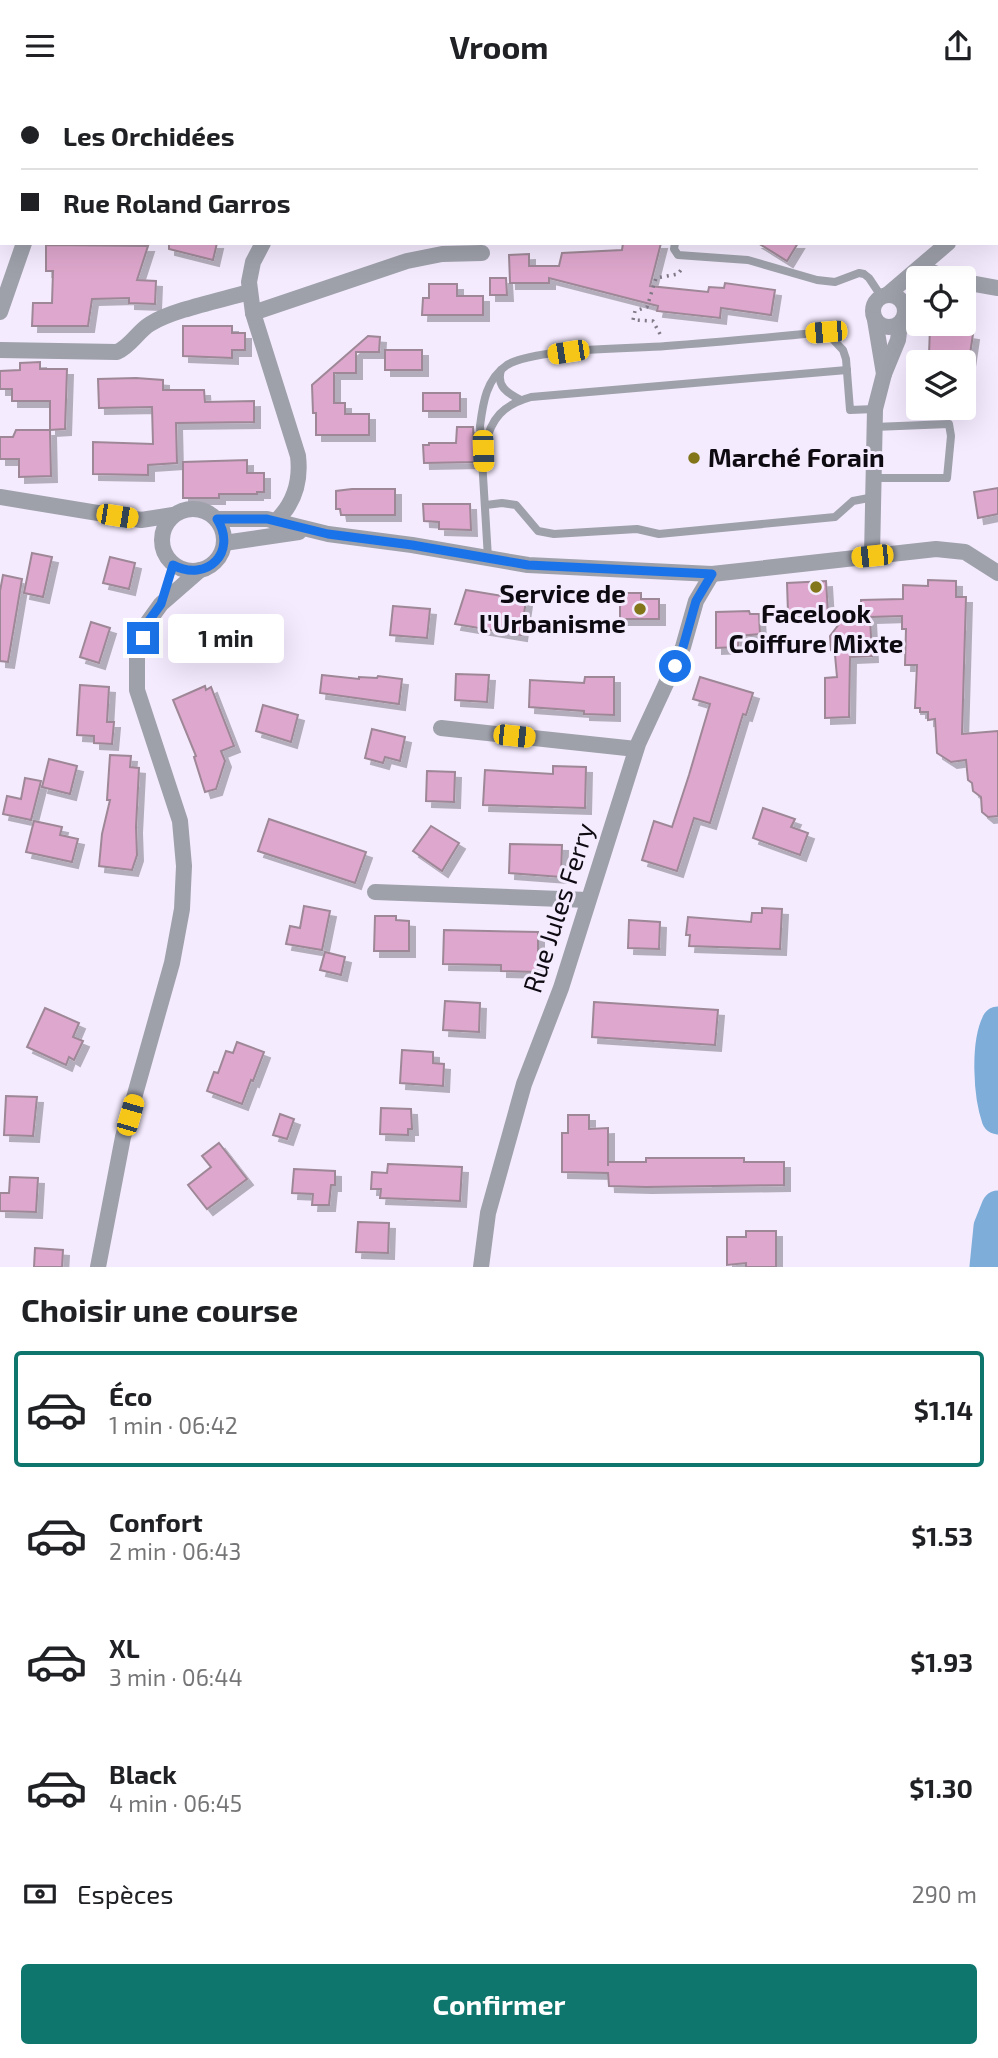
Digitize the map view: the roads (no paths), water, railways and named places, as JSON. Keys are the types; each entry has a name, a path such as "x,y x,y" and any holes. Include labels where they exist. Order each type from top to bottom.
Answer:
{"street":[{"path":"0,312 23,245"},
{"path":"262,245 253,262 249,292 253,313 298,456 298,485 284,512 275,522"},
{"path":"922,266 946,245"},
{"path":"253,313 407,261 442,254 482,253"},
{"path":"884,374 873,310 877,300 906,279"},
{"path":"976,284 998,288"},
{"path":"0,350 117,352 125,348 140,331 159,319 249,292"},
{"path":"872,556 875,409 905,315 904,305 897,297 884,296"},
{"path":"875,320 884,327 900,324"},
{"path":"0,497 141,520 173,515 191,508 201,509 217,519 222,527 224,543 218,559 161,604 148,622 137,655 137,690 180,821 184,866 182,909 172,963 123,1137 98,1267"},
{"path":"173,515 162,534 163,551 173,565 181,569 200,571"},
{"path":"217,519 267,519 308,530 528,565 712,574 936,549 965,552 998,573"},
{"path":"141,520 162,534"},
{"path":"224,543 308,530"},
{"path":"161,604 173,565"},
{"name":"Rue Jules Ferry","path":"481,1267 488,1213 524,1084 561,988 636,748 683,647 696,601 712,574"},
{"path":"441,728 636,748"},
{"path":"375,892 588,900"}],"lane":[{"path":"675,245 675,253 686,256 748,260 826,281 842,281 864,274 884,296"},
{"path":"488,558 480,426 482,407 492,379 501,370 519,360 568,352 662,347 826,332 843,350 850,410 875,409"},
{"path":"501,370 499,378 502,386 521,400"},
{"path":"483,451 492,422 521,400 531,397 847,370"},
{"path":"874,427 949,423 951,436 947,478 875,478"},
{"path":"486,505 516,505 538,531 554,534 637,529 659,534 835,517 853,501 874,498"}],"waterway":[{"path":"998,1023 992,1044 991,1070 998,1118"},
{"path":"986,1267 990,1227 998,1207"}],"place":[{"name":"Marché Forain","path":"694,458"},
{"name":"Facelook Coiffure Mixte","path":"816,587"},
{"name":"Service de l'Urbanisme","path":"640,609"}]}
